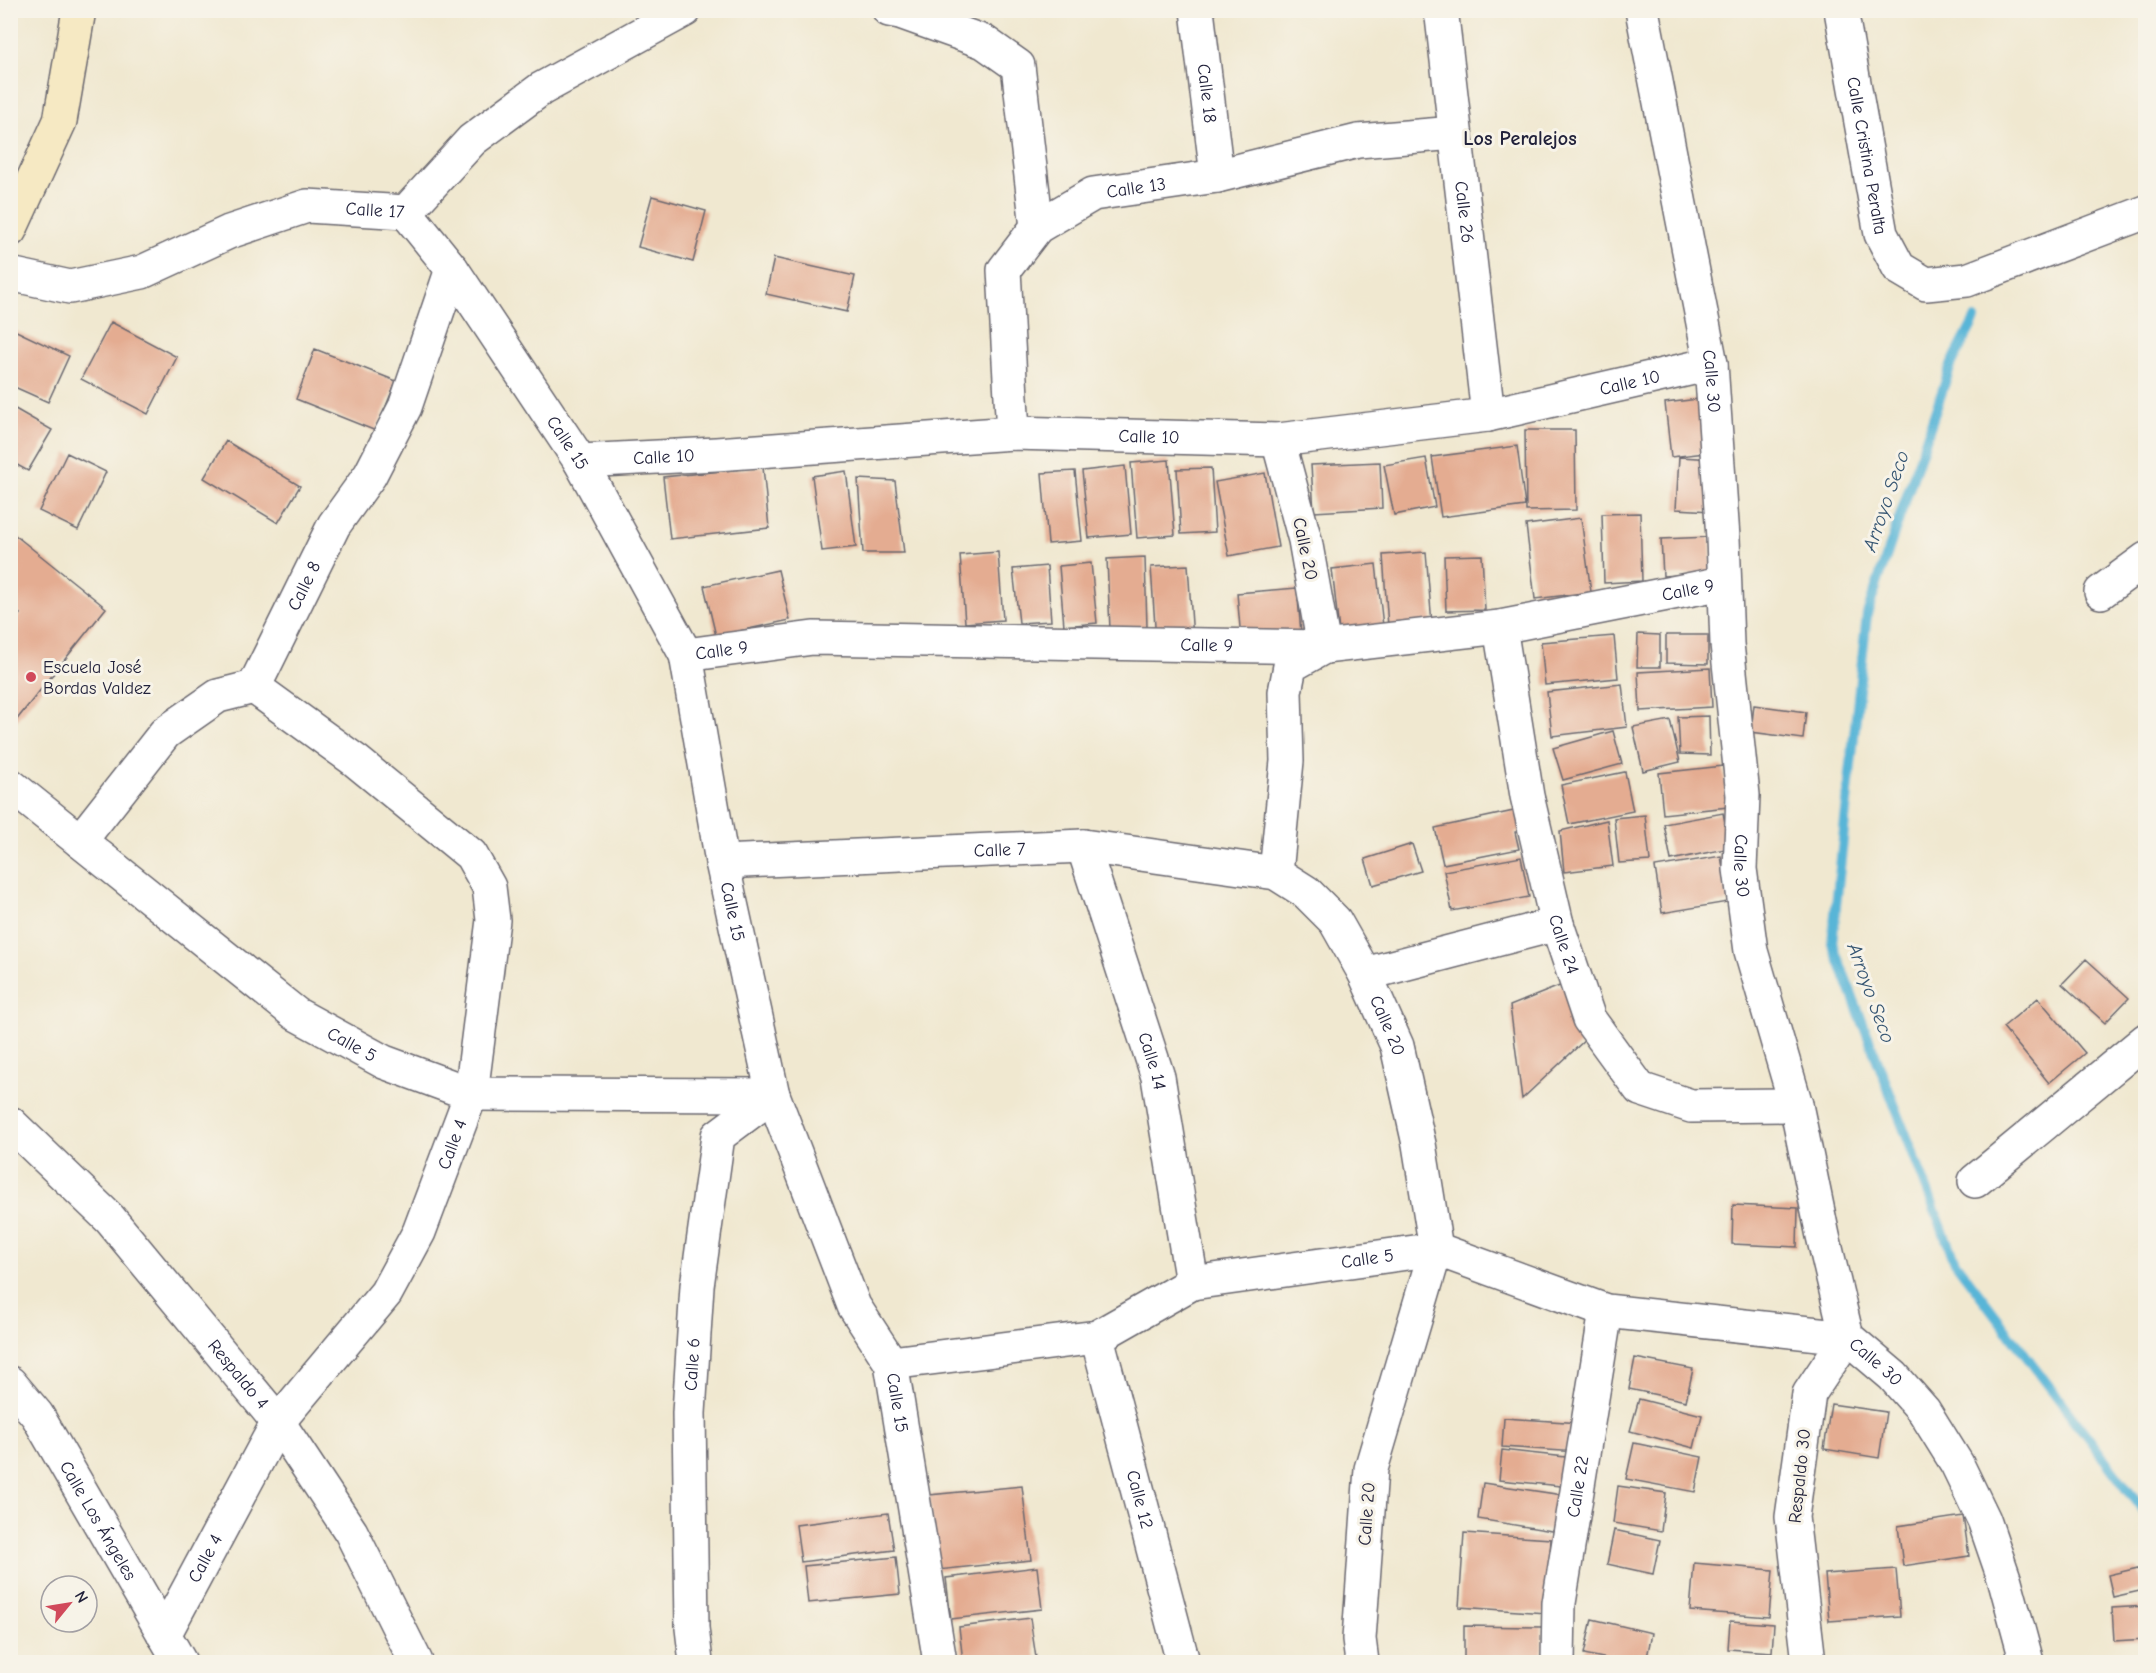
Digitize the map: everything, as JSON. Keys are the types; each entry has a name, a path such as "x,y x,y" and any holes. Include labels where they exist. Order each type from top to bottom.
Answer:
{"main road":[{"path":"10,230 60,121 80,10"}],"street":[{"name":"Calle 17","path":"10,274 70,287 142,272 229,232 307,206 406,213 472,140 541,89 686,10"},
{"path":"889,10 984,42 1018,66 1037,227"},
{"name":"Calle 18","path":"1197,10 1217,176"},
{"name":"Calle 26","path":"1439,10 1442,17 1488,415"},
{"name":"Calle 30","path":"1642,10 1711,364 1723,538 1727,644 1743,795 1740,869 1751,951 1796,1106 1847,1337 1893,1376 1924,1411 1957,1464 1984,1520 2005,1581 2027,1662"},
{"name":"Calle Cristina Peralta","path":"1841,10 1881,234 1899,267 1926,284 1967,279 2145,212"},
{"name":"Calle 13","path":"1013,433 1004,270 1037,227 1094,194 1217,176 1358,141 1455,133"},
{"name":"Calle 15","path":"406,213 453,269 580,461 686,655 722,862 773,1095 854,1306 891,1363 940,1662"},
{"name":"Calle 8","path":"254,687 334,525 370,475 405,407 453,269"},
{"name":"Calle 10","path":"580,461 1013,433 1278,440 1488,415 1711,364"},
{"name":"Calle 20","path":"1278,440 1305,540 1324,647"},
{"path":"2101,592 2145,559"},
{"name":"Calle 9","path":"686,655 813,638 1324,647 1500,627 1723,583"},
{"name":"Calle 24","path":"1500,627 1527,796 1557,924 1589,1019 1640,1089 1691,1106 1796,1106"},
{"path":"1276,873 1287,761 1285,692 1290,666 1324,647"},
{"path":"80,841 165,734 218,696 254,687"},
{"name":"Calle 4","path":"172,1649 278,1422 386,1293 419,1232 471,1094 493,920 489,887 471,855 356,761 254,687"},
{"name":"Calle 5","path":"10,785 296,1014 384,1062 471,1094 773,1095"},
{"name":"Calle 7","path":"722,862 1083,846 1276,873"},
{"name":"Calle 14","path":"1083,846 1158,1077 1192,1283"},
{"name":"Calle 20","path":"1276,873 1306,892 1335,921 1365,974 1397,1046 1419,1144 1436,1249 1371,1468 1359,1639 1362,1662"},
{"path":"1365,974 1557,924"},
{"path":"1975,1181 2145,1040"},
{"name":"Calle 6","path":"696,1662 692,1628 689,1413 697,1286 718,1136 773,1095"},
{"name":"Respaldo 4","path":"10,1123 110,1219 278,1422 351,1532 416,1662"},
{"name":"Calle 5","path":"891,1363 1097,1337 1192,1283 1436,1249 1606,1311 1847,1337"},
{"name":"Calle 22","path":"1558,1662 1559,1603 1606,1311"},
{"name":"Calle 12","path":"1097,1337 1183,1662"},
{"name":"Respaldo 30","path":"1809,1662 1792,1517 1809,1394 1847,1337"},
{"name":"Calle Los Ángeles","path":"10,1383 37,1415 172,1649"}],"building":[{"path":"652,196 706,211 693,262 638,247"},
{"path":"774,258 855,276 847,312 766,294"},
{"path":"111,322 177,357 148,414 81,379"},
{"path":"10,328 69,356 48,402 10,385"},
{"path":"315,349 396,381 376,431 296,399"},
{"path":"1707,398 1714,452 1671,457 1665,403"},
{"path":"10,406 52,430 28,471 10,461"},
{"path":"1525,430 1575,430 1576,510 1526,511"},
{"path":"226,441 300,486 278,523 204,478"},
{"path":"1517,446 1525,506 1441,517 1432,457"},
{"path":"67,453 106,472 78,530 39,511"},
{"path":"1679,457 1715,459 1712,511 1676,509"},
{"path":"1426,458 1435,507 1394,515 1384,465"},
{"path":"1169,460 1175,535 1137,538 1131,463"},
{"path":"1380,462 1382,508 1314,512 1311,465"},
{"path":"1125,466 1131,534 1089,538 1082,471"},
{"path":"763,467 769,528 670,539 663,477"},
{"path":"1211,468 1215,532 1181,534 1177,469"},
{"path":"846,471 856,547 822,551 812,476"},
{"path":"1075,471 1082,541 1048,544 1042,473"},
{"path":"1265,473 1278,547 1229,556 1215,482"},
{"path":"858,479 895,481 904,553 863,553"},
{"path":"1640,513 1642,581 1604,583 1602,514"},
{"path":"1581,518 1591,592 1535,599 1526,525"},
{"name":"Escuela José Bordas Valdez","path":"10,531 106,608 10,728 10,626 20,614 10,607"},
{"path":"1710,537 1712,573 1663,576 1661,539"},
{"path":"998,552 1003,620 965,623 960,555"},
{"path":"1426,552 1432,624 1388,627 1383,555"},
{"path":"1482,555 1485,610 1446,611 1444,556"},
{"path":"1145,557 1147,628 1110,629 1107,559"},
{"path":"1091,563 1097,623 1064,626 1059,566"},
{"path":"1376,564 1383,626 1339,631 1332,569"},
{"path":"1188,565 1193,639 1156,641 1151,567"},
{"path":"1047,566 1051,621 1019,623 1013,569"},
{"path":"778,570 790,620 716,636 704,586"},
{"path":"1297,588 1301,633 1241,639 1237,593"},
{"path":"1638,634 1660,635 1660,667 1637,667"},
{"path":"1666,635 1708,635 1708,664 1666,663"},
{"path":"1614,636 1618,678 1545,685 1541,642"},
{"path":"1710,668 1712,707 1640,711 1638,672"},
{"path":"1622,684 1627,727 1552,736 1547,692"},
{"path":"1754,705 1806,712 1803,739 1751,732"},
{"path":"1709,716 1710,755 1680,754 1678,717"},
{"path":"1670,720 1680,762 1643,771 1633,727"},
{"path":"1613,731 1622,764 1563,780 1553,748"},
{"path":"1723,766 1728,807 1663,814 1659,773"},
{"path":"1625,772 1633,811 1569,824 1561,785"},
{"path":"1523,809 1527,830 1515,832 1519,849 1443,864 1435,828"},
{"path":"1723,813 1730,848 1671,860 1664,824"},
{"path":"1645,815 1650,861 1619,863 1614,818"},
{"path":"1607,820 1613,866 1564,872 1560,831"},
{"path":"1412,844 1421,871 1373,885 1365,859"},
{"path":"1721,856 1728,902 1662,913 1655,867"},
{"path":"1521,857 1529,897 1452,911 1444,871"},
{"path":"2086,959 2129,998 2105,1023 2062,984"},
{"path":"1567,983 1588,1037 1522,1099 1510,1006"},
{"path":"2038,998 2085,1053 2049,1083 2003,1027"},
{"path":"1733,1205 1798,1208 1797,1247 1732,1244"},
{"path":"1635,1358 1693,1369 1686,1401 1629,1389"},
{"path":"1639,1399 1702,1415 1694,1448 1630,1431"},
{"path":"1831,1404 1886,1412 1879,1458 1824,1449"},
{"path":"1504,1418 1580,1423 1578,1452 1502,1447"},
{"path":"1634,1443 1702,1457 1695,1492 1626,1479"},
{"path":"1502,1450 1575,1458 1571,1487 1499,1480"},
{"path":"1483,1483 1569,1496 1564,1533 1478,1519"},
{"path":"1022,1486 1031,1560 938,1570 929,1495"},
{"path":"1618,1486 1666,1493 1661,1531 1613,1523"},
{"path":"888,1513 894,1550 801,1562 796,1525"},
{"path":"1963,1516 1969,1556 1903,1566 1898,1526"},
{"path":"1614,1530 1660,1540 1653,1574 1607,1564"},
{"path":"1464,1533 1551,1539 1546,1613 1459,1607"},
{"path":"896,1557 900,1594 808,1603 804,1566"},
{"path":"1694,1563 1773,1570 1769,1617 1690,1611"},
{"path":"1037,1567 1042,1609 951,1619 946,1578"},
{"path":"2138,1568 2144,1590 2113,1597 2108,1575"},
{"path":"1896,1569 1900,1616 1829,1621 1825,1574"},
{"path":"2146,1606 2146,1639 2114,1641 2112,1608"},
{"path":"1030,1618 1036,1658 1005,1662 963,1662 959,1627"},
{"path":"1592,1619 1652,1633 1646,1662 1622,1662 1584,1654"},
{"path":"1730,1621 1774,1624 1772,1652 1728,1649"},
{"path":"1464,1626 1542,1627 1542,1661 1464,1660"}],"waterway":[{"name":"Arroyo Seco","path":"1975,319 1951,365 1867,614 1832,943 1955,1262 2146,1514"}],"place":[{"name":"Escuela José Bordas Valdez","path":"31,677"}],"district":[{"name":"Los Peralejos","path":"1520,138"}]}
